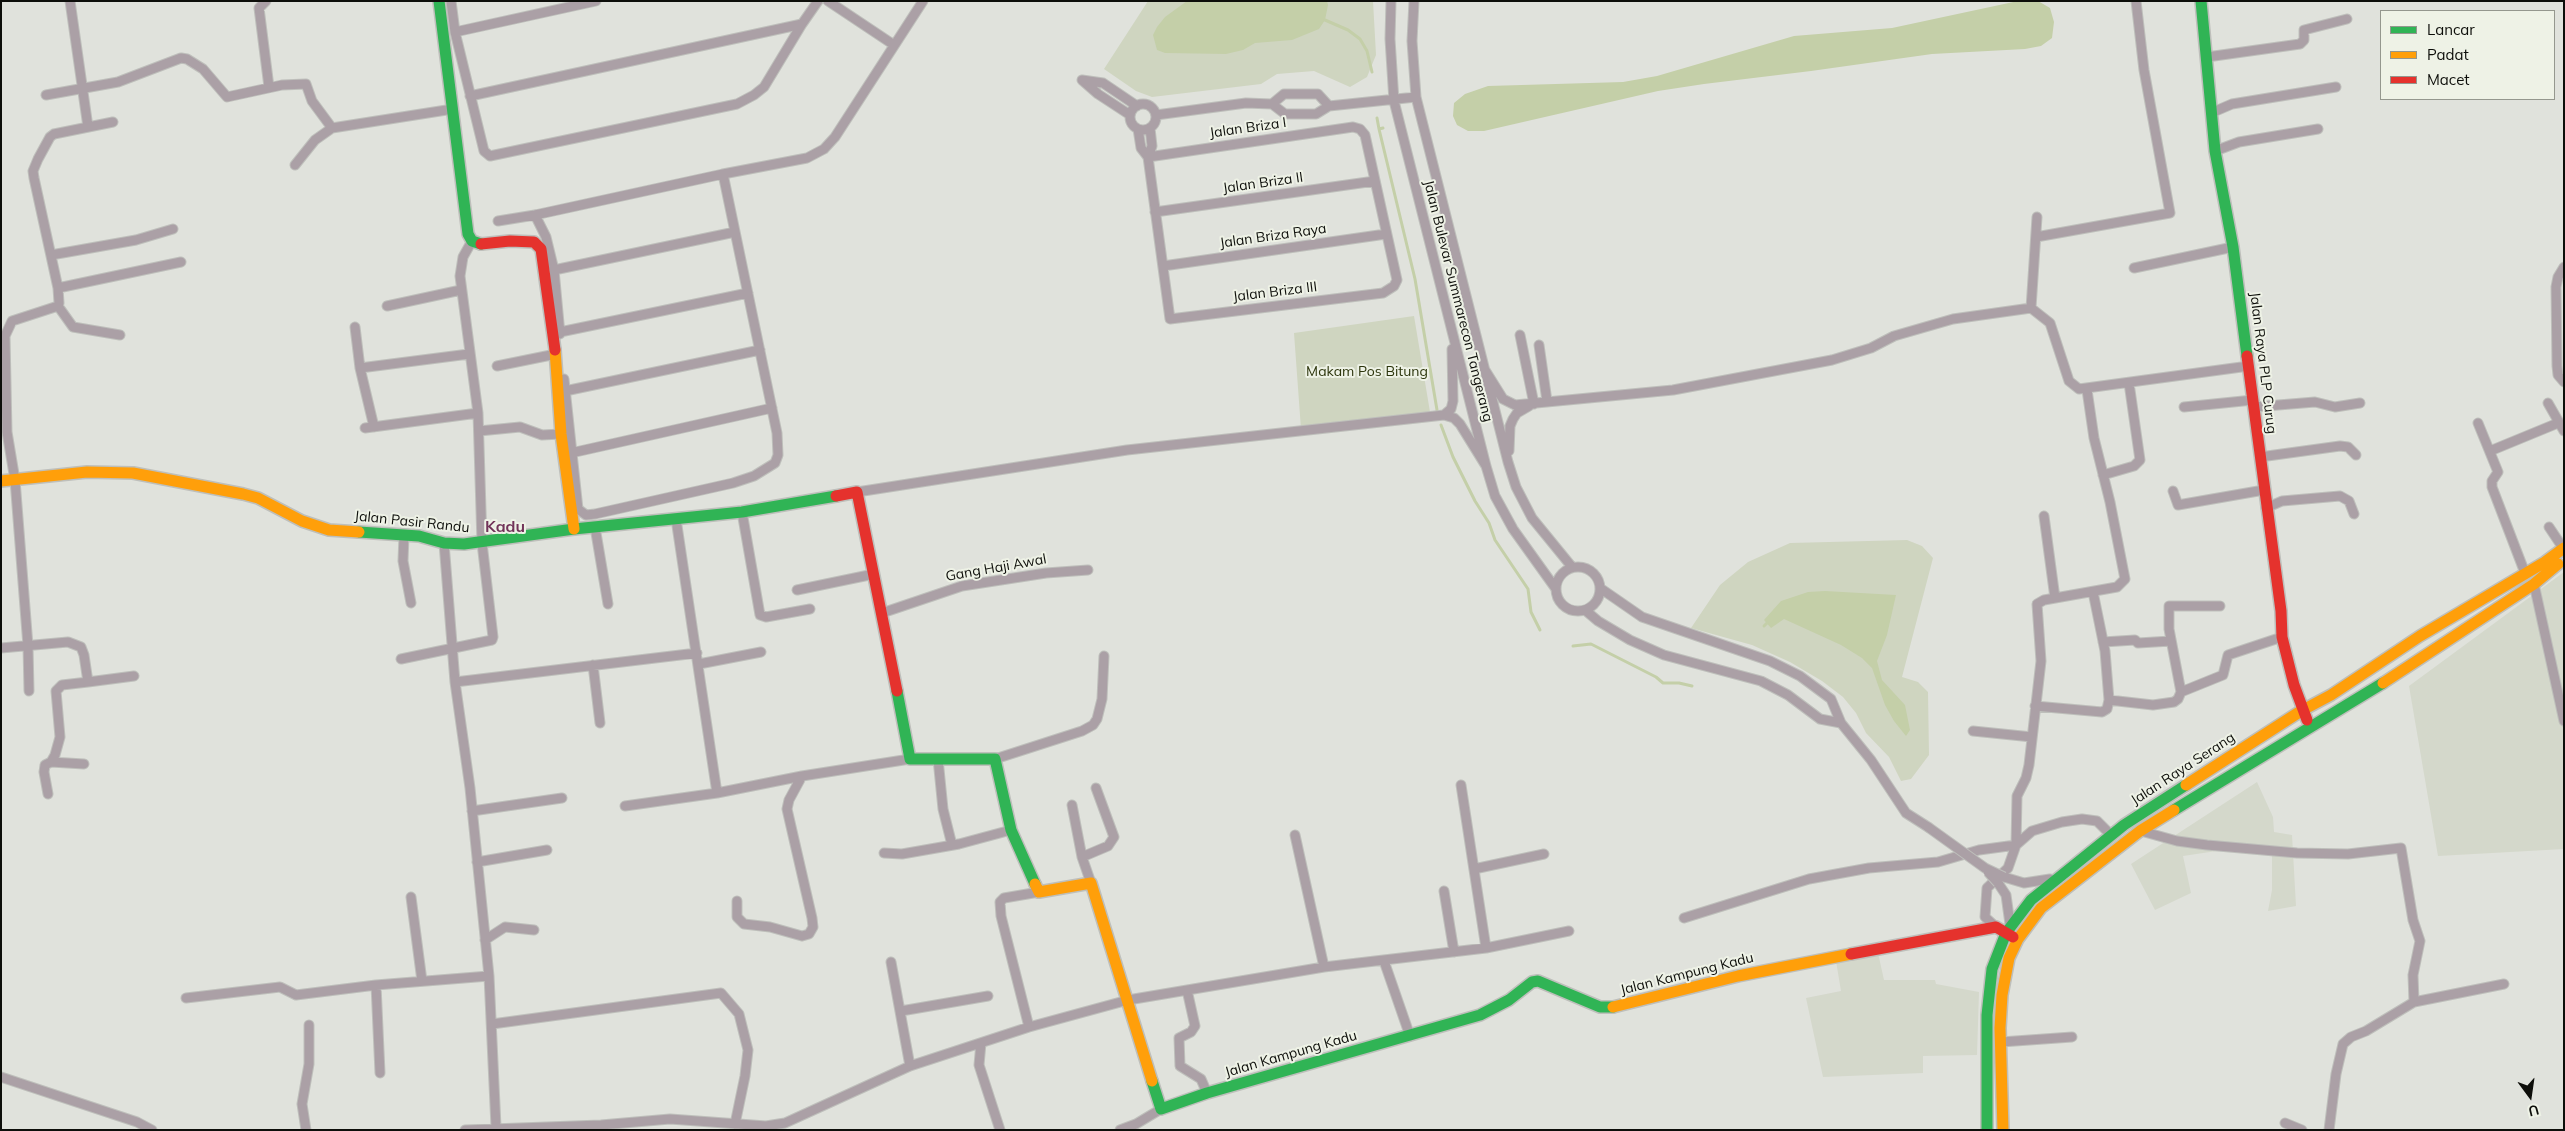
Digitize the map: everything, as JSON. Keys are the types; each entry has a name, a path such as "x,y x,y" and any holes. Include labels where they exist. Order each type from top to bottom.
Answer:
{"main road":[{"path":"439,1 468,234 472,241 481,244 529,241 541,249 556,354 561,434 574,529"},
{"name":"Jalan Raya PLP Curug","path":"2201,1 2214,151 2233,247 2281,611 2282,637 2302,711 2310,726"},
{"name":"Jalan Pasir Randu","path":"1,481 87,472 133,473 258,498 318,528 419,536 444,544 482,543 574,529 742,512 857,492"},
{"path":"857,492 910,759 995,759 1011,830 1039,892 1091,884 1161,1109"},
{"name":"Jalan Raya Serang","path":"1987,1130 1987,1015 1992,969 2004,929 2022,909 2059,876 2111,835 2302,711 2331,696 2420,636 2563,548"},
{"name":"Jalan Raya Serang","path":"2003,1130 2002,995 2010,958 2029,921 2054,896 2140,830 2310,726 2339,711 2534,584 2564,560"},
{"path":"2004,929 2018,940"},
{"name":"Jalan Kampung Kadu","path":"1161,1109 1207,1093 1480,1015 1509,1000 1532,982 1543,983 1600,1007 1610,1008 1746,974 2004,929"}],"street":[{"path":"70,1 88,127"},
{"path":"266,1 260,8 269,87"},
{"path":"451,1 456,32 484,152 490,156 737,104 764,87 818,1"},
{"path":"456,32 596,1"},
{"path":"828,1 894,45"},
{"path":"498,221 536,215 723,174 807,158 824,148 836,137 923,1"},
{"name":"Jalan Bulevar Summarecon Tangerang","path":"1392,1 1390,39 1394,101 1486,466 1495,496 1513,530 1556,589 1559,600 1568,608 1585,610 1630,640 1664,655 1761,681 1788,695 1820,719 1841,723"},
{"name":"Jalan Bulevar Summarecon Tangerang","path":"1414,1 1412,41 1416,97 1508,462 1516,487 1532,518 1572,568"},
{"path":"2036,238 2170,213 2144,70 2136,1"},
{"path":"2207,57 2300,44 2304,40 2304,30 2347,19"},
{"path":"470,96 802,24"},
{"path":"46,95 134,77 154,67 181,58 203,69 227,97 269,87 306,84 312,101 332,128"},
{"path":"1130,115 1098,94 1082,80 1103,83 1137,106 1149,106 1156,115"},
{"path":"2211,113 2232,104 2336,87"},
{"path":"1272,104 1284,94 1318,94 1330,106"},
{"path":"1156,115 1246,103 1272,104 1285,114 1316,114 1330,106 1394,101 1416,97"},
{"path":"1137,106 1130,115 1130,121 1138,129 1141,148 1148,157"},
{"path":"295,165 315,140 332,128 453,109"},
{"path":"1156,115 1150,128 1152,146 1148,157 1162,266"},
{"path":"113,122 50,137 33,171 58,288 58,306 73,327 120,335"},
{"name":"Jalan Briza I","path":"1148,157 1353,127 1360,129 1365,135 1375,181"},
{"path":"1138,129 1150,128"},
{"path":"2214,151 2239,142 2318,129"},
{"path":"536,215 546,237 554,270 578,509 586,514 595,514 732,482 766,470 775,463 778,456 779,443 723,174"},
{"path":"1375,181 1386,234"},
{"name":"Jalan Briza II","path":"1155,212 1375,181"},
{"path":"2031,308 2037,216"},
{"path":"51,255 136,240 173,229"},
{"path":"554,270 735,232"},
{"name":"Jalan Briza Raya","path":"1162,266 1386,234"},
{"name":"Jalan Briza III","path":"1162,266 1170,319 1383,293 1394,286 1397,280 1386,234"},
{"path":"400,658 492,640 493,637 482,543 478,413 461,290 461,266 472,241"},
{"path":"2134,268 2233,247"},
{"path":"58,288 181,262"},
{"path":"2564,267 2558,277 2556,287 2557,366 2558,374 2564,382"},
{"path":"387,306 461,290"},
{"path":"560,332 748,293"},
{"path":"29,691 28,646 15,480 7,432 3,336 12,321 58,306"},
{"path":"1484,367 1503,399 1515,405 1673,390 1832,360 1871,348 1894,336 1953,319 2031,308 2044,316 2054,330 2071,385 2079,389 2087,390 2249,366"},
{"path":"355,327 370,428 478,413"},
{"path":"1444,415 1454,401 1452,334"},
{"path":"1520,335 1534,404"},
{"path":"1538,345 1547,402"},
{"path":"565,391 760,350"},
{"path":"360,368 469,354"},
{"path":"497,366 556,354"},
{"path":"2103,475 2134,466 2140,460 2129,383"},
{"path":"2001,880 2006,895 2004,929 1985,917 1987,888 2008,868 2016,845 2017,796 2026,778 2041,661 2038,604 2041,601 2117,587 2125,579 2094,438 2087,390"},
{"path":"2184,407 2315,402 2335,408 2360,403"},
{"path":"2548,403 2564,431"},
{"path":"1508,462 1510,426 1513,419 1517,413 1534,404"},
{"path":"571,453 772,408"},
{"path":"857,492 1127,450 1444,415 1454,418 1460,424 1486,466"},
{"path":"2478,423 2498,472 2492,481 2492,487 2525,573"},
{"path":"2490,451 2558,423"},
{"path":"479,432 520,427 542,435 561,434"},
{"path":"2260,457 2340,446 2348,447 2356,455"},
{"path":"2173,491 2178,505 2264,490"},
{"path":"2266,508 2282,501 2340,496 2349,501 2354,514"},
{"path":"742,512 760,615 766,617 810,609"},
{"path":"2044,516 2055,598"},
{"path":"676,519 717,793"},
{"path":"595,527 608,604"},
{"path":"2549,527 2563,548"},
{"path":"404,535 403,561 411,603"},
{"path":"444,544 455,682 472,811 489,976 496,1127"},
{"path":"1556,589 1562,574 1572,568 1589,569 1597,577 1600,588 1598,599 1585,610"},
{"name":"Gang Haji Awal","path":"882,613 962,586 1046,573 1088,570"},
{"path":"797,590 874,574"},
{"path":"2534,584 2564,721"},
{"path":"1600,588 1642,617 1770,661 1800,676 1831,699 1841,723 1871,760 1906,813 2001,880 2038,883 2059,876"},
{"path":"2035,706 2102,712 2107,709 2109,700 2103,642 2093,592"},
{"path":"2520,592 2537,602"},
{"path":"2109,700 2165,704 2177,701 2181,692 2171,641 2169,606 2220,606"},
{"path":"2181,692 2223,675 2228,655 2282,637"},
{"path":"2103,642 2135,640 2138,644 2171,641"},
{"path":"1,648 68,642 81,647 88,682"},
{"path":"699,664 761,652"},
{"path":"455,682 697,653"},
{"path":"995,759 1082,731 1093,725 1097,719 1102,699 1104,656"},
{"path":"592,665 600,723"},
{"path":"51,762 59,748 60,738 56,691 62,685 134,676"},
{"path":"1973,731 2032,737"},
{"path":"625,806 717,793 802,776 910,759"},
{"path":"938,759 943,809 952,845"},
{"path":"48,794 44,772 45,765 51,762 84,764"},
{"path":"737,901 737,917 744,924 770,926 802,936 811,932 812,918 787,809 789,800 802,776"},
{"path":"1461,786 1486,948"},
{"path":"1082,857 1108,846 1113,840 1113,831 1096,788"},
{"path":"472,811 562,798"},
{"path":"1072,805 1082,857 1091,884"},
{"path":"1684,918 1809,880 1869,868 1938,862 1979,850 2016,845 2032,831 2062,822 2082,819 2097,821 2111,835"},
{"path":"884,854 902,854 952,845 1011,830"},
{"path":"2140,830 2177,841 2297,853 2348,854 2401,848 2413,920 2420,941 2413,975 2414,1002"},
{"path":"1295,835 1324,967"},
{"path":"477,862 547,850"},
{"path":"1474,869 1544,854"},
{"path":"1444,891 1454,952"},
{"path":"1029,1027 1001,916 1000,902 1004,898 1039,892"},
{"path":"411,897 422,981"},
{"path":"485,940 505,927 534,930"},
{"path":"465,1130 496,1127 602,1127 670,1119 740,1126 786,1126 910,1066 1029,1027 1128,1000 1324,967 1384,962 1486,948 1569,931"},
{"path":"891,962 910,1066"},
{"path":"1384,962 1410,1036"},
{"path":"186,998 280,988 296,996 376,985 489,976"},
{"path":"2328,1129 2336,1074 2343,1044 2352,1036 2366,1031 2414,1002 2504,984"},
{"path":"376,985 380,1074"},
{"path":"1187,990 1195,1026 1194,1030 1182,1036 1178,1042 1180,1066 1200,1079 1207,1093"},
{"path":"492,1024 722,993 738,1014 748,1050 740,1126"},
{"path":"901,1011 988,996"},
{"path":"306,1130 302,1104 309,1064 309,1025"},
{"path":"2001,1042 2072,1037"},
{"path":"980,1043 979,1065 1000,1130"},
{"path":"1,1076 137,1122 152,1130"},
{"name":"Jalan Kampung Kadu","path":"1120,1130 1136,1124 1161,1109"},
{"path":"2285,1123 2302,1130"}],"shaded area":[{"path":"1187,1 1327,1 1328,5 1325,20 1319,29 1292,40 1255,43 1243,50 1226,54 1165,53 1157,50 1153,35 1157,27 1165,17"},
{"path":"2018,1 2038,1 2050,8 2054,22 2052,38 2041,46 2025,49 1932,54 1658,91 1484,131 1468,131 1457,125 1453,116 1454,103 1465,94 1488,86 1623,82 1657,76 1794,36 1892,28"},
{"path":"2564,572 2564,849 2438,856 2409,686"},
{"path":"1825,591 1896,595 1887,635 1877,661 1882,680 1905,705 1910,730 1906,736 1894,721 1885,705 1872,668 1862,658 1841,645 1784,619 1771,628 1764,620 1781,601 1808,592"},
{"path":"2257,782 2273,817 2274,832 2292,835 2296,906 2268,911 2272,890 2272,856 2230,849 2183,856 2191,893 2155,910 2131,864"},
{"path":"1878,953 1884,980 1935,980 1936,984 1979,992 1977,1055 1923,1056 1923,1073 1823,1077 1806,998 1841,991 1836,961"}],"green space":[{"path":"1148,1 1373,1 1376,55 1367,77 1350,87 1314,71 1277,74 1261,84 1152,97 1136,91 1104,69"},
{"name":"Makam Pos Bitung","path":"1414,316 1430,412 1301,429 1294,333"},
{"path":"1907,540 1922,546 1933,558 1902,677 1918,682 1928,692 1929,755 1911,779 1901,781 1889,757 1866,733 1856,713 1843,697 1822,681 1790,662 1752,645 1691,628 1720,585 1748,562 1790,543"}],"waterway":[{"path":"1325,20 1348,30 1360,39 1367,51 1372,72"},
{"path":"1377,118 1379,129 1383,128"},
{"path":"1379,129 1415,279 1437,410"},
{"path":"1441,425 1453,457 1475,501 1489,523 1495,540 1528,589 1531,612 1540,630"},
{"path":"1764,626 1767,623"},
{"path":"1573,646 1591,644 1656,677 1663,683 1679,683 1692,686"}],"traffic: fast":[{"path":"439,1 468,234 472,241 481,244"},
{"path":"2201,1 2215,151 2233,247 2247,356"},
{"path":"359,532 419,536 444,543 464,544 574,529 742,512 836,496"},
{"path":"2174,810 2383,683"},
{"path":"897,691 910,759 995,759 1011,830 1035,884"},
{"path":"1987,1130 1987,1015 1992,969 2006,933 2031,900 2124,825 2186,785"},
{"path":"1152,1081 1161,1109 1207,1093 1480,1015 1509,1000 1532,982 1538,981 1600,1007 1613,1007"}],"traffic: slow":[{"path":"555,350 561,434 574,529"},
{"path":"1,481 87,472 133,473 243,494 258,498 302,521 329,530 359,532"},
{"path":"2186,785 2301,711 2331,695 2420,636 2545,562 2564,548"},
{"path":"2383,683 2534,584 2558,564"},
{"path":"2003,1130 2000,1028 2002,995 2009,958 2018,939 2041,908 2140,831 2174,810"},
{"path":"1035,884 1039,892 1091,883 1152,1081"},
{"path":"1613,1007 1738,976 1851,954"}],"traffic: jam":[{"path":"481,244 510,241 534,242 541,249 555,350"},
{"path":"2247,356 2281,611 2282,637 2294,685 2307,720"},
{"path":"836,496 857,492 897,691"},
{"path":"1851,954 1996,927 2013,937"}],"district":[{"name":"Kadu","path":"505,527"}]}
